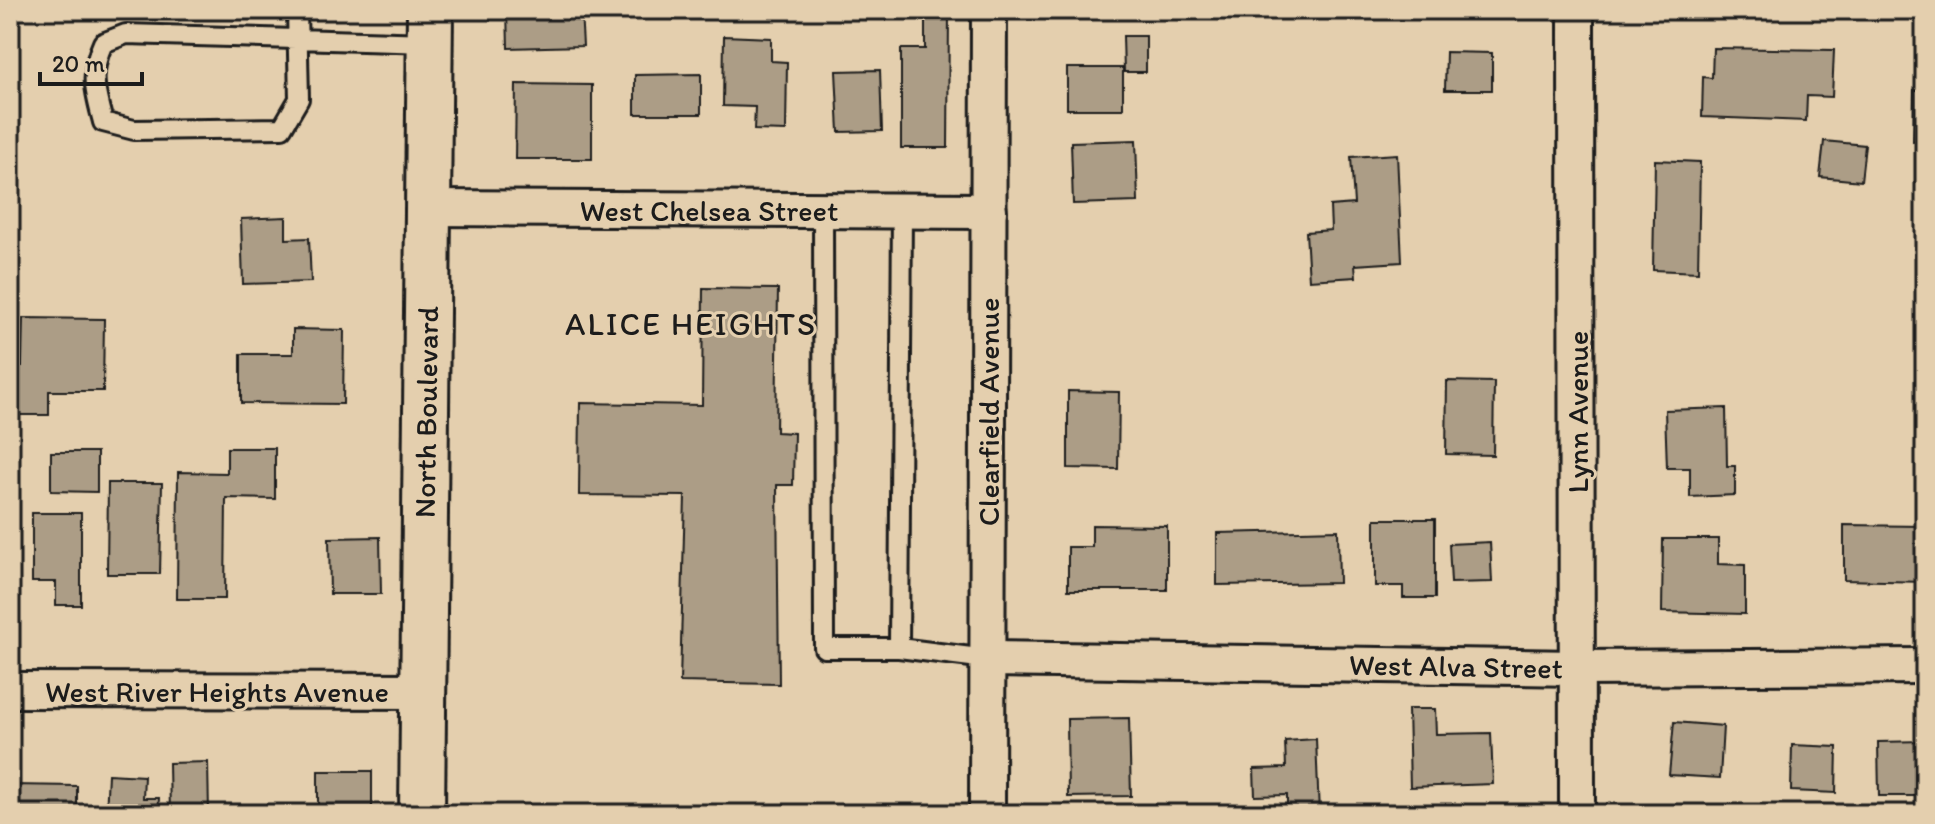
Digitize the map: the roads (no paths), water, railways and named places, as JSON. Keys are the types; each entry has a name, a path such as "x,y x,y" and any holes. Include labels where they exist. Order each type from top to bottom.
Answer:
{"street":[{"name":"Clearfield Avenue","path":"987,814 989,10"},
{"name":"Lynn Avenue","path":"1576,10 1577,814"},
{"name":"North Boulevard","path":"422,814 430,26"},
{"name":"West Chelsea Street","path":"428,208 989,211"},
{"name":"West Alva Street","path":"987,659 1577,668 1925,666"},
{"name":"West River Heights Avenue","path":"10,690 423,691"}],"lane":[{"path":"297,10 297,40 299,99 282,128 134,130 103,122 94,89 96,60 103,43 126,34 297,40 430,26"},
{"path":"823,210 824,648 899,648 987,659"},
{"path":"899,648 902,210"}],"district":[{"name":"ALICE HEIGHTS","path":"691,324"}]}
